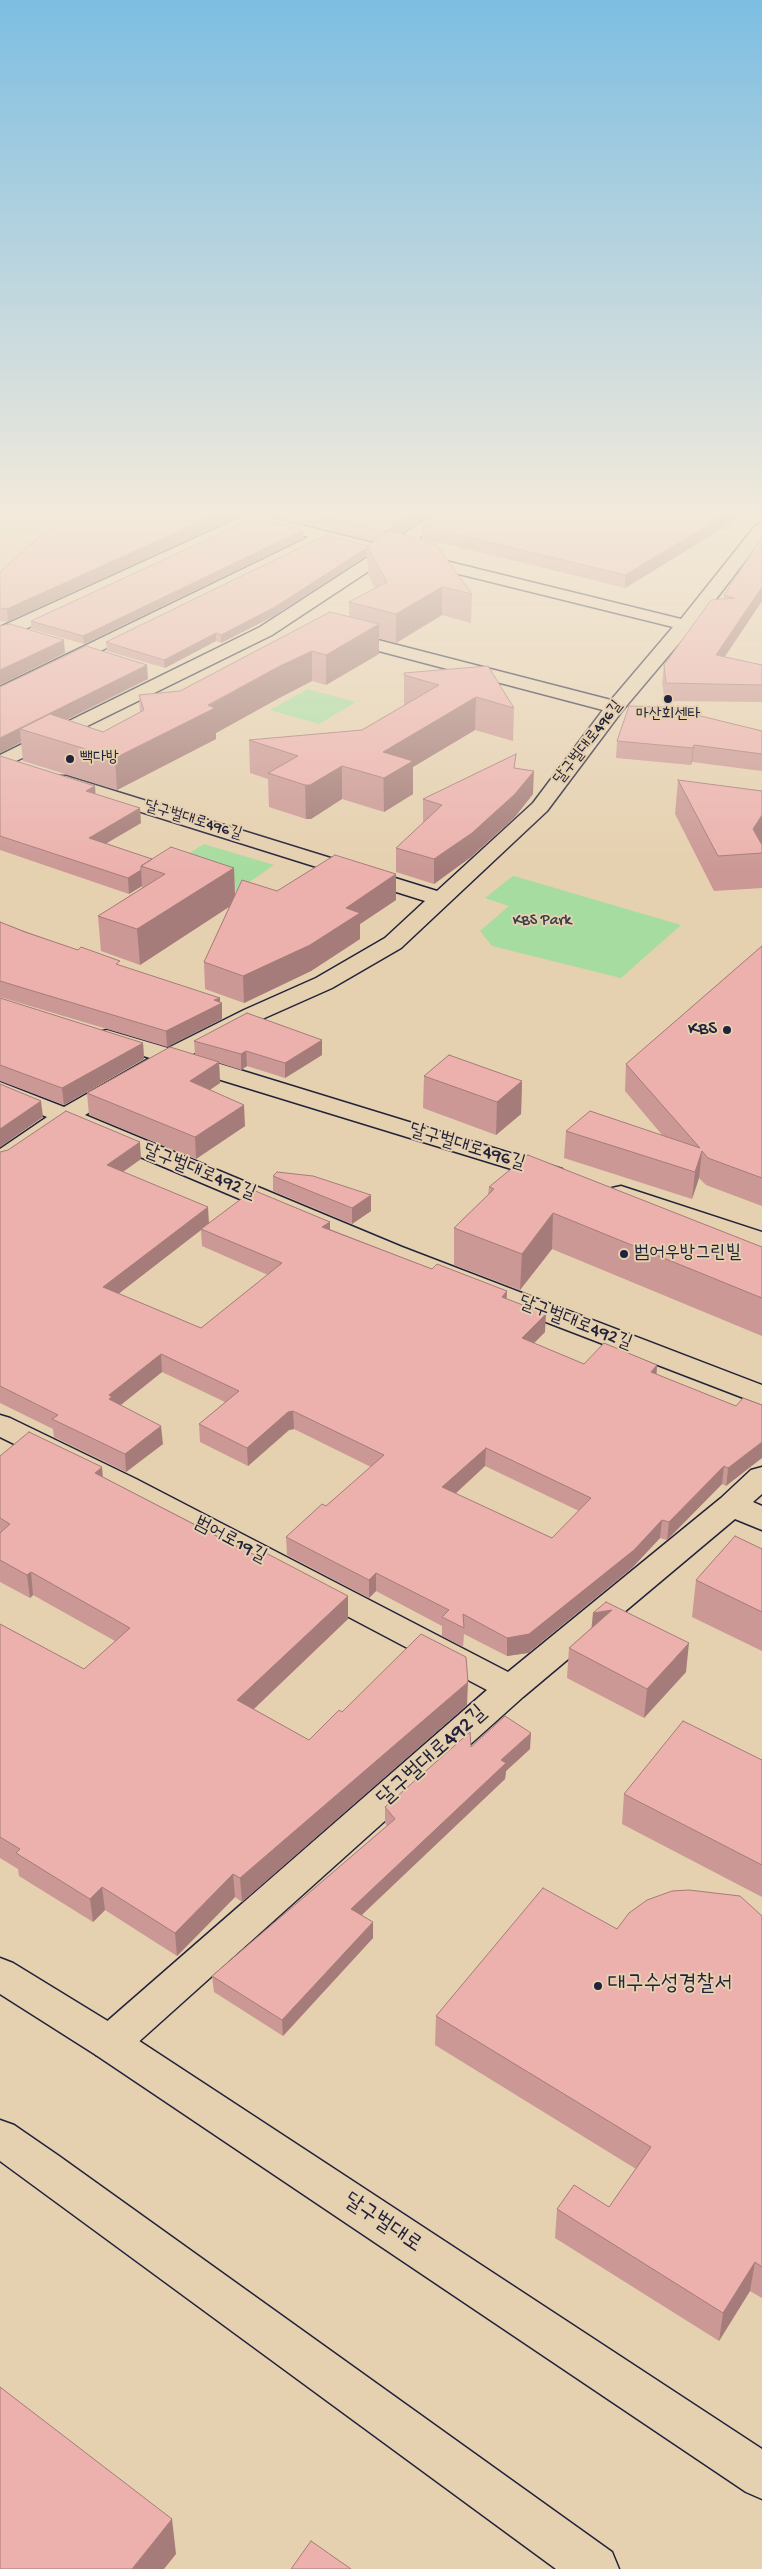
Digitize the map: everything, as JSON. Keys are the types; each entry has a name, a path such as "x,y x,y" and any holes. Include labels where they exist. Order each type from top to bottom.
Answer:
{"street":[{"path":"7,631 38,638"},
{"path":"0,694 129,631"},
{"path":"0,763 265,631"},
{"path":"324,631 614,707"},
{"name":"달구벌대로496길","path":"0,1160 64,1117 171,1056 252,1015 324,983 393,943 540,807 614,707 680,631"},
{"path":"57,644 112,660"},
{"path":"146,670 172,678"},
{"name":"달구벌대로496길","path":"0,763 440,899"},
{"path":"224,1004 252,1015"},
{"name":"달구벌대로496길","path":"86,1031 572,1180"},
{"name":"달구벌대로492길","path":"0,1089 392,1253 762,1396"},
{"path":"600,1188 762,1241"},
{"name":"범어로19길","path":"0,1425 125,1486 511,1688"},
{"name":"달구벌대로492길","path":"110,2043 511,1688 732,1505 762,1477"},
{"path":"732,1505 762,1519"},
{"name":"달구벌대로","path":"0,1974 110,2043 762,2476"},
{"path":"0,2138 45,2168 594,2569"}],"green space":[{"path":"308,689 356,702 319,724 270,710"},
{"path":"204,844 274,865 235,892 164,869"},
{"name":"KBS Park","path":"513,876 681,925 621,978 492,946 480,931 509,906 485,898"}],"building":[{"path":"0,631 33,631 64,640 0,670"},
{"path":"65,631 94,631 83,636"},
{"path":"129,631 229,631 221,635 216,633 164,660 106,642"},
{"path":"294,631 367,631 326,655 312,651 280,666 208,705 215,708 115,758 20,729 50,714 103,732 144,710 139,695 180,691"},
{"path":"689,631 732,631 716,655 762,665 762,685 666,683 664,665"},
{"path":"86,646 147,665 0,738 0,687"},
{"path":"488,666 514,708 476,697 383,752 413,761 384,778 342,766 310,785 305,785 268,773 298,756 249,740 362,730 439,685 404,675 404,673"},
{"path":"629,706 664,707 762,731 762,754 694,745 693,748 617,741"},
{"path":"516,754 514,768 534,771 515,794 472,833 434,859 396,848 442,805 423,799"},
{"path":"0,756 95,786 86,791 140,808 89,838 152,859 141,866 141,870 128,878 0,836"},
{"path":"678,780 762,791 762,815 753,829 762,845 762,853 718,856"},
{"path":"171,847 234,868 137,929 98,916 165,874 141,866"},
{"path":"335,855 396,874 346,908 360,913 310,945 243,976 204,962 242,880 277,891"},
{"path":"0,922 78,950 81,947 120,961 116,964 220,998 214,1000 222,1003 166,1031 0,981"},
{"path":"762,946 762,1178 708,1158 702,1151 695,1172 566,1131 590,1111 700,1148 626,1064"},
{"path":"0,998 143,1043 62,1088 0,1065"},
{"path":"247,1013 322,1040 285,1063 246,1051 241,1054 194,1041"},
{"path":"170,1047 219,1062 190,1081 244,1105 195,1137 87,1093"},
{"path":"449,1055 522,1081 497,1102 424,1076"},
{"path":"0,1084 41,1101 0,1129"},
{"path":"66,1111 140,1142 107,1165 208,1207 103,1287 201,1328 282,1263 201,1229 253,1190 330,1222 322,1227 432,1269 437,1264 507,1291 502,1297 546,1314 522,1338 584,1364 604,1343 657,1365 651,1372 736,1406 743,1398 762,1405 762,1442 728,1468 724,1466 669,1522 662,1520 634,1550 529,1634 507,1638 463,1614 464,1628 442,1617 449,1610 376,1573 369,1580 286,1537 322,1504 326,1506 384,1455 293,1411 288,1412 247,1448 199,1424 239,1391 161,1354 109,1395 112,1397 109,1399 161,1426 125,1454 52,1419 58,1415 0,1386 0,1152 8,1150","holes":["486,1448 591,1498 552,1538 442,1487"]},
{"path":"528,1155 762,1247 762,1298 553,1213 522,1254 454,1228 494,1189 489,1187"},
{"path":"277,1172 313,1176 371,1195 352,1208 273,1176"},
{"path":"29,1432 102,1467 95,1473 232,1544 259,1557 264,1552 348,1596 237,1700 309,1740 339,1710 342,1712 421,1634 466,1657 468,1682 240,1878 233,1874 175,1933 102,1887 90,1899 16,1853 20,1849 0,1837 0,1624 84,1669 130,1628 31,1572 27,1575 0,1560 0,1533 10,1524 0,1518 0,1456"},
{"path":"735,1536 762,1549 762,1612 696,1580"},
{"path":"606,1602 689,1643 647,1689 569,1648 612,1610 593,1613"},
{"path":"505,1716 531,1733 501,1760 506,1763 351,1909 373,1922 282,2020 212,1976 395,1819 385,1807 470,1732 471,1747"},
{"path":"683,1721 762,1760 762,1865 624,1794"},
{"path":"543,1888 617,1929 629,1913 647,1900 672,1891 689,1890 740,1896 762,1916 762,2267 755,2262 723,2313 557,2209 574,2185 609,2207 651,2147 436,2016"},
{"path":"0,2387 172,2519 132,2569 0,2569"},
{"path":"311,2541 351,2569 291,2569"}],"place":[{"name":"마산회센타","path":"668,699"},
{"name":"빽다방","path":"70,759"},
{"name":"KBS","path":"727,1030"},
{"name":"범어우방그린빌","path":"624,1254"},
{"name":"대구수성경찰서","path":"598,1986"}]}
